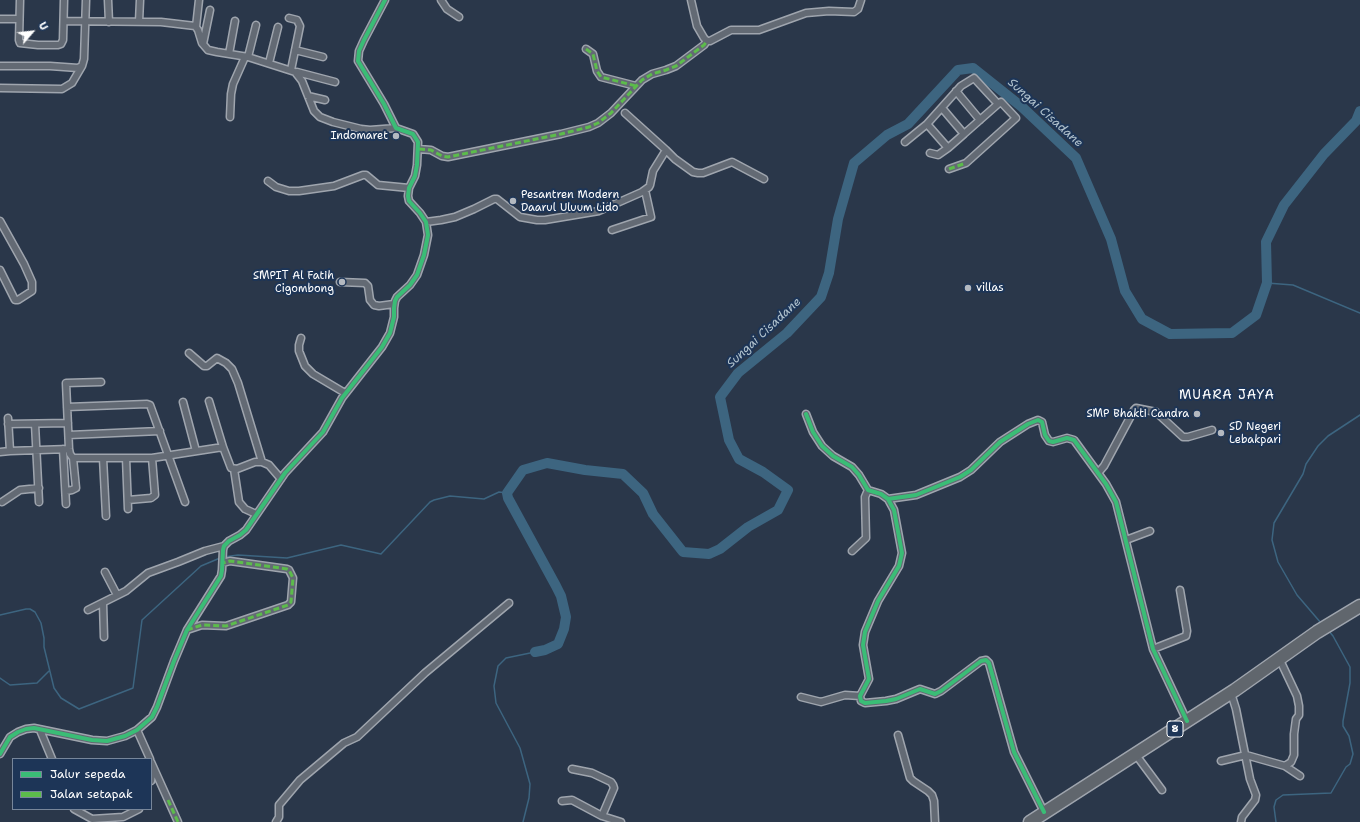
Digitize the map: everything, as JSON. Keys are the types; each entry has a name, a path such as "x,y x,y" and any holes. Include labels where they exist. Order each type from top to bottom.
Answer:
{"highway":[{"name":"8","path":"1030,822 1231,693 1317,632 1360,606"}],"street":[{"path":"20,0 19,40 20,42 38,44 62,44 64,0"},
{"path":"0,88 62,89 72,83 80,71 84,59 86,0"},
{"path":"108,0 109,22"},
{"path":"139,22 140,0"},
{"path":"199,0 196,27 206,48 212,51 269,63 335,82"},
{"path":"385,0 364,40 359,51 358,59 359,64 384,104 396,128"},
{"path":"441,0 447,9 459,17"},
{"path":"691,0 697,26 706,41"},
{"path":"419,149 433,151 442,156 448,157 588,127 598,123 611,113 636,86 648,76 676,66 704,45 706,41 710,41 731,30 755,30 766,28 806,13 829,11 854,12 858,9 861,0"},
{"path":"203,44 210,10"},
{"path":"0,18 19,20"},
{"path":"289,18 297,20 300,24 294,50 293,71"},
{"path":"64,21 184,24 196,27"},
{"path":"229,54 235,21"},
{"path":"230,117 233,84 246,57 256,24"},
{"path":"269,63 278,27"},
{"path":"586,49 593,54 597,71 601,77 636,86"},
{"path":"294,50 323,57"},
{"path":"0,66 50,66 78,68 82,66"},
{"path":"0,754 10,737 26,729 40,730 101,741 116,739 138,730 144,725 154,713 187,630 220,576 224,548 229,541 246,530 281,479 324,432 345,393 385,342 392,329 394,321 394,304 397,297 411,284 423,260 428,235 426,222 409,201 408,196 409,188 416,172 419,149 418,142 413,134 396,128 366,130 323,119 316,114 301,78 293,71"},
{"path":"905,142 927,124 956,91 974,78 998,104"},
{"path":"956,91 980,120"},
{"path":"308,96 325,100"},
{"path":"930,153 938,155 948,148 1001,102 1016,118 966,162 949,169"},
{"path":"942,108 964,134"},
{"path":"625,113 675,159 693,172 698,174 703,173 732,162 764,179"},
{"path":"927,124 948,148"},
{"path":"426,222 455,217 494,198 520,217 532,220 545,220 598,211 645,190 650,185 654,168 666,150"},
{"path":"268,181 276,187 289,191 299,191 334,186 366,175 378,185 409,188"},
{"path":"612,230 651,217 645,190"},
{"path":"0,221 24,264 32,282 32,291 18,300 14,300 0,270"},
{"path":"340,282 365,283 368,286 370,300 374,305 394,304"},
{"path":"301,338 299,351 305,366 312,374 345,393"},
{"path":"189,353 204,366 208,366 217,358 226,363 232,369 238,383 262,462"},
{"path":"66,504 66,449 69,435 66,385 67,383 101,382"},
{"path":"209,401 229,466 234,469 262,462 269,465 281,479"},
{"path":"183,402 196,451"},
{"path":"67,407 147,404 152,407 185,502"},
{"path":"1098,473 1104,466 1135,408 1156,412 1183,437 1212,430"},
{"path":"806,414 813,432 822,446 833,456 852,467 868,490 881,494 888,499 894,510 902,553 901,560 878,601 865,632 863,645 869,679 860,696 862,702 872,703 896,699 920,689 935,694 941,692 981,661 986,660 989,663 1014,752 1044,812"},
{"path":"888,499 916,495 960,477 971,470 1000,442 1028,424 1038,420 1042,422 1045,435 1049,441 1053,442 1067,438 1074,440 1098,473 1116,502 1153,649 1187,721"},
{"path":"10,451 8,421 35,424 68,424"},
{"path":"35,424 39,502"},
{"path":"69,435 160,430"},
{"path":"73,458 152,458 223,447"},
{"path":"0,452 66,449"},
{"path":"66,449 73,458 76,488 66,490"},
{"path":"103,458 106,516"},
{"path":"126,458 128,509"},
{"path":"128,500 154,497 152,458"},
{"path":"234,469 239,502 245,509 256,514"},
{"path":"2,502 20,490 38,488"},
{"path":"852,551 866,538 865,497 868,490"},
{"path":"1126,540 1150,530"},
{"path":"88,610 126,591 148,573 205,551 224,548"},
{"path":"187,630 202,625 226,626 288,605 291,602 293,578 289,570 230,561 223,562"},
{"path":"105,572 117,595"},
{"path":"1153,649 1186,636 1186,624 1180,590"},
{"path":"276,822 279,817 279,805 300,780 344,744 356,737 425,673 509,602"},
{"path":"103,603 104,637"},
{"path":"1280,658 1297,696 1299,706 1299,715 1296,719 1294,734 1294,755 1290,762 1285,766"},
{"path":"1231,693 1236,709 1250,779 1256,795 1255,800 1242,817 1241,822"},
{"path":"801,697 822,702 845,695 860,696"},
{"path":"40,730 52,758"},
{"path":"138,730 150,758"},
{"path":"898,735 910,778 913,782 932,795 934,801 935,822"},
{"path":"1136,755 1162,790"},
{"path":"1221,761 1246,755 1285,766 1300,776"},
{"path":"152,764 178,822"},
{"path":"572,769 592,773 611,782 613,785 614,788 602,816"},
{"path":"562,801 576,801 602,816 621,822"},
{"path":"76,810 92,819 123,818 137,810"}],"waterway":[{"name":"Sungai Cisadane","path":"535,652 545,650 558,644 564,629 566,617 561,596 508,498 507,493 523,470 547,463 585,470 623,474 643,493 653,514 683,552 709,554 720,549 748,527 778,510 788,490 763,472 739,459 729,440 720,397 738,373 787,333 821,297 829,273 838,219 854,163 887,135 908,124 958,70 973,68 1022,107 1076,158 1111,239 1125,291 1142,319 1170,334 1232,333 1256,315 1267,283 1266,242 1284,205 1324,154 1356,121 1360,111"},
{"path":"1267,283 1293,285 1360,313"},
{"path":"1321,623 1297,595 1278,562 1272,540 1274,523 1303,474 1306,464 1318,446 1328,436 1360,415"},
{"name":"Sungai Cisadane","path":"224,557 238,555 287,558 341,545 381,554 430,502 434,500 450,496 484,499 499,492 507,493"},
{"name":"Sungai Cisadane","path":"0,615 26,609 30,609 35,612 41,623 44,647 54,688 61,698 79,709 133,688 142,620 201,566 220,558"},
{"path":"1276,822 1274,807 1276,800 1283,795 1331,793 1346,767 1350,764 1353,754 1349,736 1343,726 1350,683 1350,667 1333,636 1328,630"},
{"path":"523,822 529,798 530,784 520,748 496,703 494,686 498,666 506,658 535,652"},
{"path":"0,678 10,685 37,683 49,671"}],"marked path":[{"path":"419,149 431,150 442,156 448,157 589,127 598,123 611,113 642,80 652,74 676,66 704,45 707,41"},
{"path":"586,49 593,54 597,71 601,77 636,86"},
{"path":"949,169 966,163"},
{"path":"187,630 202,625 226,626 288,605 291,602 293,578 289,570 230,561 223,563"},
{"path":"168,800 178,822"}],"cycle path":[{"path":"0,754 10,737 26,729 34,728 92,740 107,741 125,736 137,730 152,717 187,630 221,576 224,546 246,530 285,473 323,432 342,398 382,347 390,333 394,317 395,301 417,275 424,255 428,235 426,222 409,201 408,196 409,188 415,176 418,142 413,134 396,128 384,104 358,61 359,51 385,0"},
{"path":"806,414 813,432 822,446 833,456 852,467 868,490 881,494 888,499 894,510 902,553 899,566 878,601 865,632 863,645 869,679 860,696 861,701 865,703 896,699 920,689 935,694 981,661 986,660 989,663 1014,752 1044,812"},
{"path":"888,499 916,495 960,477 971,470 1000,442 1028,424 1038,420 1042,422 1045,435 1049,441 1053,442 1067,438 1074,440 1106,484 1116,502 1153,649 1187,721"}],"place":[{"name":"Indomaret","path":"396,136"},
{"name":"Pesantren Modern Daarul Uluum Lido","path":"513,201"},
{"name":"SMPIT Al Fatih Cigombong","path":"342,282"},
{"name":"villas","path":"968,288"},
{"name":"SMP Bhakti Candra","path":"1197,414"},
{"name":"SD Negeri Lebakpari","path":"1221,433"}],"district":[{"name":"MUARA JAYA","path":"1227,396"}]}
